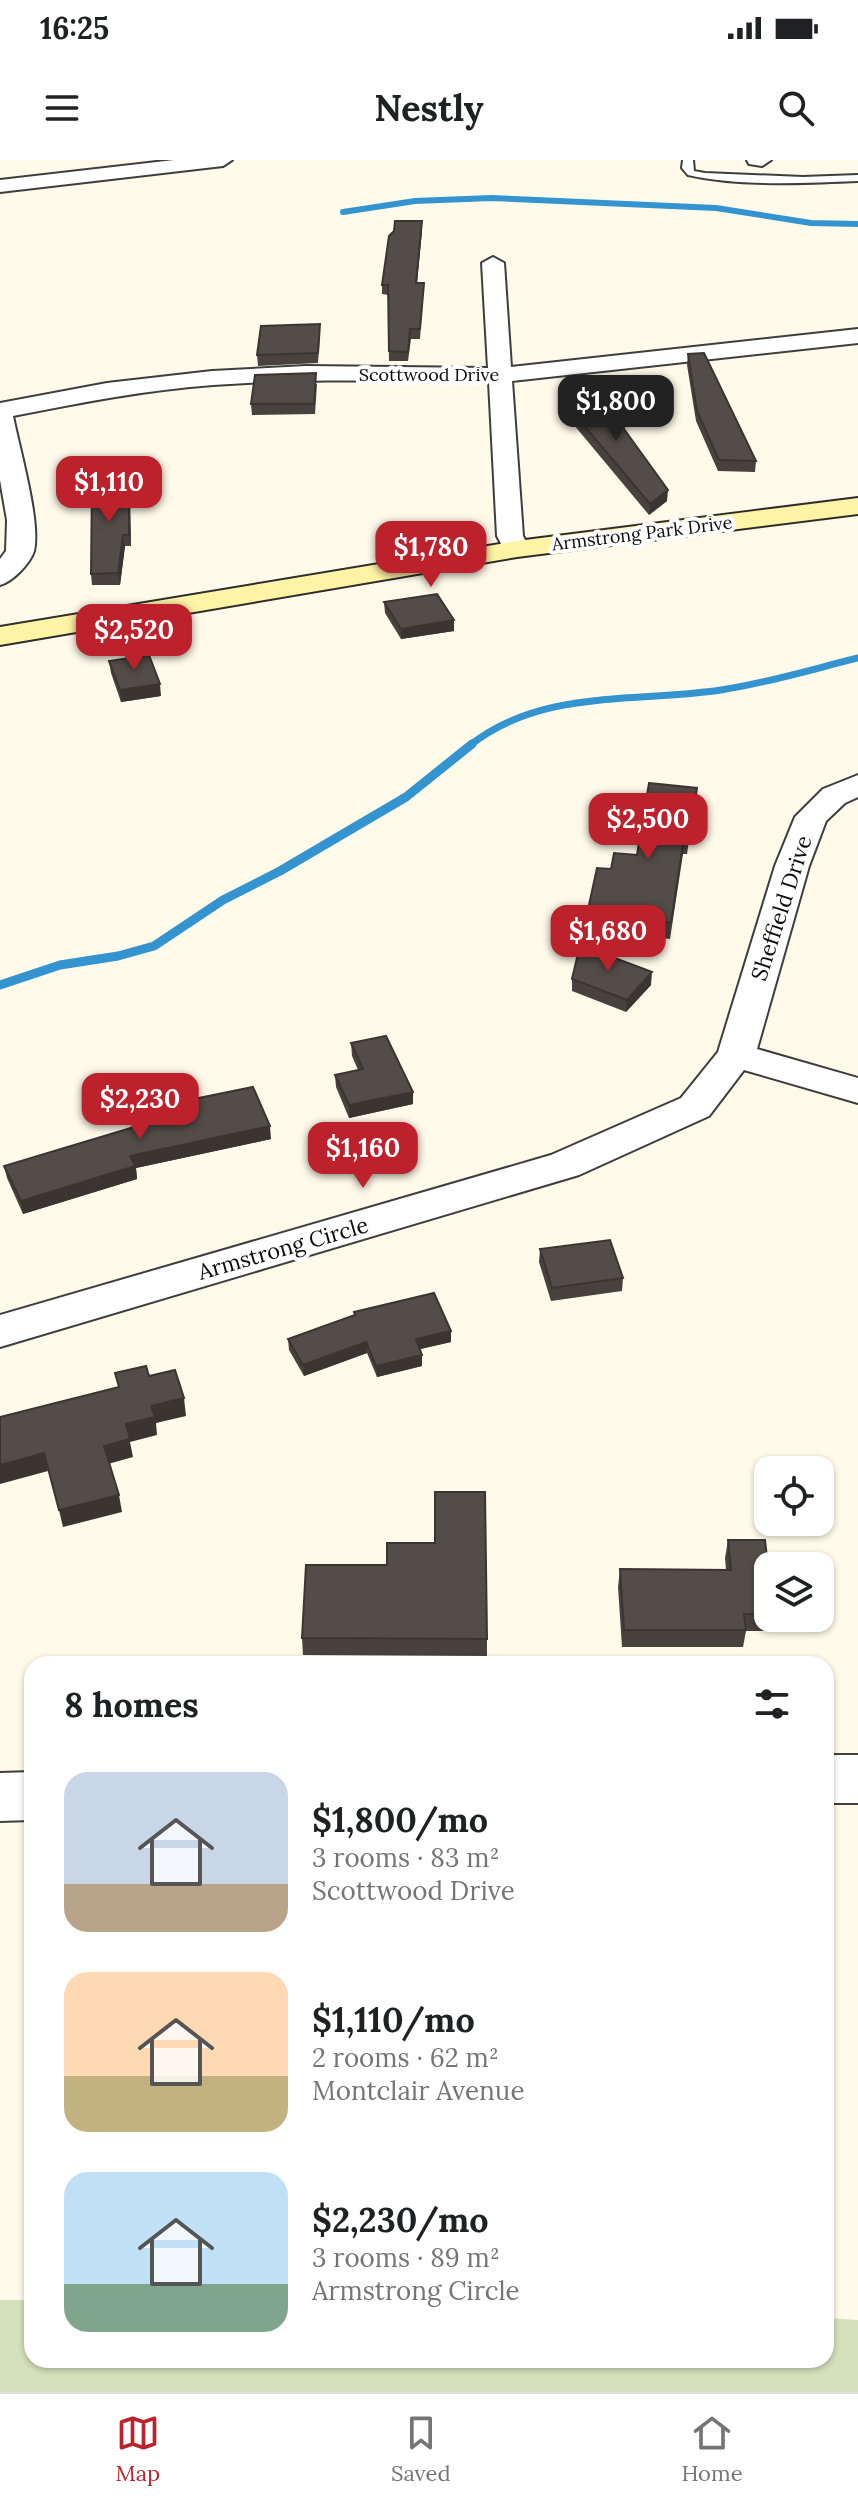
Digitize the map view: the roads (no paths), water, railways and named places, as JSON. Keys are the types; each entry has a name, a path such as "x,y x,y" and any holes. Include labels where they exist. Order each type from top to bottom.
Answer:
{"main road":[{"name":"Armstrong Park Drive","path":"0,636 517,549 858,506"}],"street":[{"path":"0,186 223,160"},
{"path":"493,263 510,536 517,549"},
{"name":"Scottwood Drive","path":"0,411 107,390 212,378 306,373 501,375 858,336"},
{"path":"0,411 20,530 20,552 0,577"},
{"name":"Sheffield Drive","path":"736,1055 792,866 811,817 834,796 858,785"},
{"path":"736,1055 858,1091"},
{"name":"Armstrong Circle","path":"0,1331 565,1165 695,1107 736,1055"},
{"path":"834,1779 858,1779"},
{"path":"0,1797 24,1796"}],"lane":[{"path":"688,160 687,168 691,173 705,176 803,180 858,178"}],"waterway":[{"path":"343,212 415,201 491,198 716,208 811,223 858,224"},
{"path":"469,746 497,727 558,706 721,690 858,658"},
{"path":"0,985 60,965 118,956 154,946 223,900 280,871 406,797 472,744"}]}
